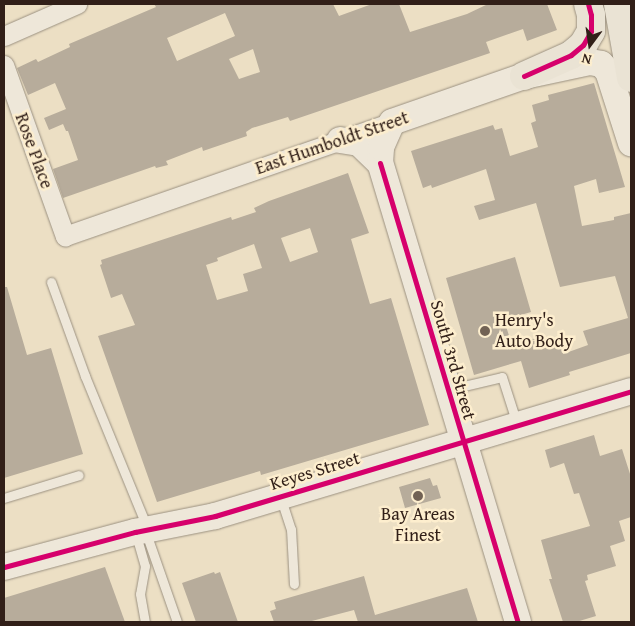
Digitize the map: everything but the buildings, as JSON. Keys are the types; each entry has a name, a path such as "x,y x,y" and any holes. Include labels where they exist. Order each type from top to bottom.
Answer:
{"main road":[{"path":"524,76 571,54 583,45 591,31 591,15 588,4"},
{"path":"618,4 631,78"},
{"path":"626,4 631,11"}],"street":[{"path":"4,36 77,4"},
{"name":"East Humboldt Street","path":"65,236 524,76 580,63 601,64 608,71 614,83 631,143"},
{"name":"Rose Place","path":"4,65 65,236"},
{"path":"380,163 381,146 392,122"},
{"path":"340,140 359,144 380,163"},
{"name":"South 3rd Street","path":"380,163 518,622"},
{"name":"Keyes Street","path":"4,567 143,531 214,516 631,391"}],"lane":[{"path":"51,282 177,622"},
{"path":"447,390 502,376 518,426"},
{"path":"4,498 79,475"},
{"path":"280,496 291,529 294,584"},
{"path":"143,531 145,566 140,594 145,622"}],"cycle path":[{"path":"524,76 571,55 583,45 591,31 591,15 588,4"},
{"path":"380,163 518,622"},
{"path":"4,567 135,532 215,516 631,391"}],"place":[{"name":"Henry's Auto Body","path":"485,331"},
{"name":"Bay Areas Finest","path":"418,496"}]}
